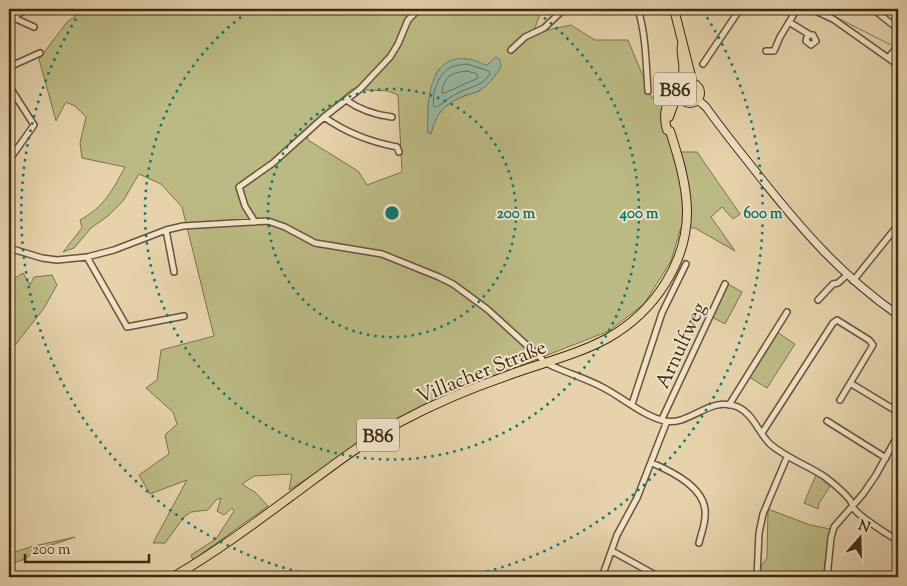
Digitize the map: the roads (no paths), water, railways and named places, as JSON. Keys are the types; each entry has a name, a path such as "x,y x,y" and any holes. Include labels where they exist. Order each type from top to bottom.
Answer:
{"main road":[{"name":"B86","path":"674,9 691,76 691,84"},
{"name":"B86","path":"670,131 667,130 665,123 666,107 684,72 682,45"},
{"path":"691,84 696,85 700,94 698,100 688,103 681,97 682,88 691,84"},
{"name":"B86","path":"670,131 668,115 674,103 681,97"},
{"path":"698,100 706,107 808,236 853,281 898,315"},
{"name":"Villacher Straße","path":"173,577 221,547 335,464 396,424 474,388 595,344 608,338 630,323 654,300 662,289 674,269 682,247 687,208 683,180 670,131"}],"street":[{"path":"11,16 29,9"},
{"path":"255,222 245,206 239,187 273,163 324,117 360,89 390,57 398,44 408,20 418,9"},
{"path":"511,50 525,37 544,28 564,9"},
{"path":"638,9 644,41 648,91"},
{"path":"703,64 740,9"},
{"path":"766,51 774,51 797,9"},
{"path":"811,9 833,19 898,65"},
{"path":"874,9 898,29"},
{"path":"11,16 34,27"},
{"path":"789,22 810,35"},
{"path":"888,58 897,48"},
{"path":"9,67 40,53"},
{"path":"9,86 34,125 12,156 9,155"},
{"path":"346,100 377,115 392,117"},
{"path":"324,117 334,124 374,142 397,147 399,152"},
{"path":"9,248 42,258 57,260 87,258 166,230 183,226 268,221 286,227 315,243 382,254 453,284 487,309 542,359"},
{"path":"853,281 898,225"},
{"path":"166,230 174,272"},
{"path":"87,258 127,327 184,316"},
{"path":"632,404 662,313 686,264"},
{"path":"818,300 833,284 838,283 847,275"},
{"name":"Arnulfweg","path":"602,577 617,535 637,498 652,462 664,420 725,284"},
{"path":"729,405 788,312"},
{"path":"762,433 837,320 870,340 872,344 840,400"},
{"path":"550,365 582,376 664,420 681,419 720,404 739,408 748,414 769,443 787,457 823,476 837,486 855,510 898,541"},
{"path":"850,383 898,412"},
{"path":"827,421 886,458"},
{"path":"826,577 834,528 852,504 863,494 898,435"},
{"path":"757,577 759,533 763,514 787,457"},
{"path":"652,462 673,472 696,491 705,506 705,517 699,544"},
{"path":"612,551 659,577"}],"water":[{"path":"496,57 500,60 501,67 492,80 478,91 447,105 436,120 431,134 428,133 429,96 437,72 445,64 455,59 469,59 487,65"}],"waterway":[{"path":"820,9 895,47"}]}
